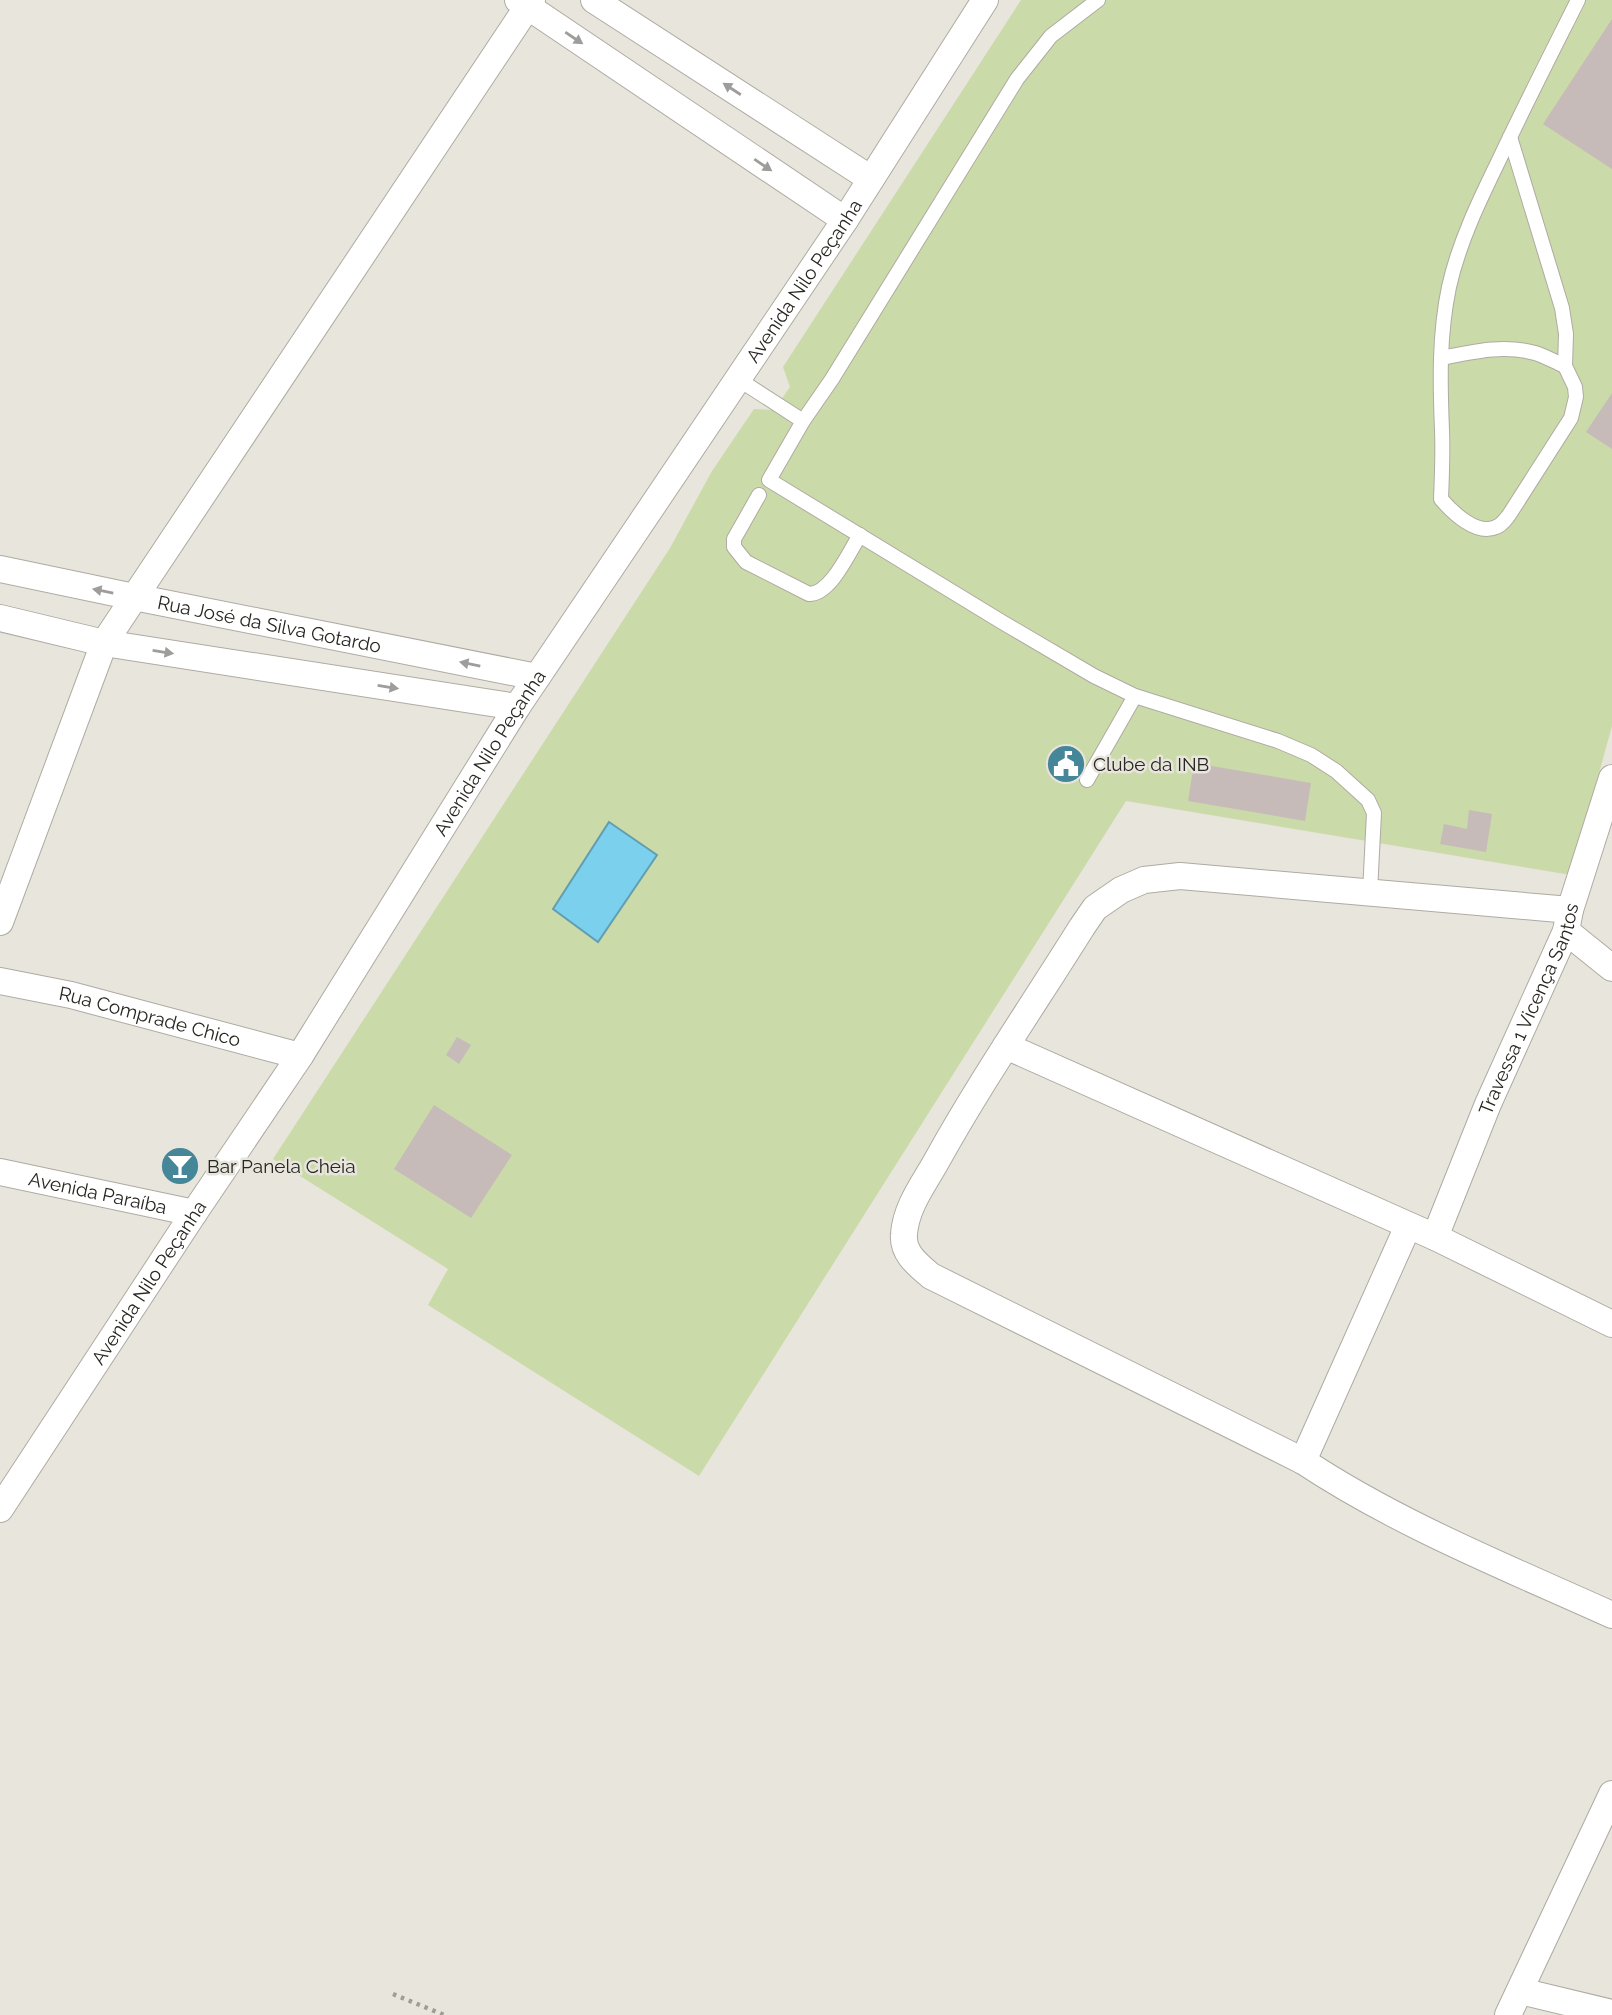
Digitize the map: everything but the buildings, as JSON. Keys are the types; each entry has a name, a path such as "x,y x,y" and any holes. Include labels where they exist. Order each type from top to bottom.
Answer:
{"street":[{"path":"594,0 871,179"},
{"name":"Avenida Nilo Peçanha","path":"0,1509 300,1056 517,707 845,220 985,0"},
{"path":"0,922 104,643 526,2 845,220"},
{"name":"Rua José da Silva Gotardo","path":"0,569 537,677"},
{"name":"Rua José da Silva Gotardo","path":"0,618 104,643 517,707"},
{"name":"Travessa 1 Vicença Santos","path":"1435,1237 1488,1104 1568,920 1612,778"},
{"path":"1612,968 1568,920 1370,892 1180,876 1144,880 1121,890 1095,908 956,1125 907,1213 903,1236 906,1251 931,1276 1303,1461 1336,1483 1432,1533 1612,1615"},
{"name":"Rua Comprade Chico","path":"0,981 71,995 300,1056"},
{"path":"1006,1046 1435,1237 1612,1324"},
{"name":"Avenida Paraíba","path":"0,1172 194,1213"},
{"path":"1303,1461 1408,1226"},
{"path":"1508,2015 1612,1794"},
{"path":"1520,1991 1612,2013"}],"lane":[{"path":"1098,0 1051,37 1017,79 832,379 803,421 769,480 1094,676 1135,696 1278,741 1311,755 1336,771 1368,800 1374,813 1370,892"},
{"path":"1510,137 1562,308 1566,334 1565,366 1575,387 1576,397 1571,418 1509,515 1500,526 1493,529 1478,527 1462,520 1441,499 1443,322 1450,284 1464,237 1482,195 1510,137 1578,0"},
{"path":"1441,358 1494,348 1514,349 1535,353 1565,366"},
{"path":"738,379 803,421"},
{"path":"759,495 734,538 734,547 746,562 809,594 828,587 860,535"},
{"path":"1087,780 1135,696"}],"path":[{"path":"393,1994 444,2015"}],"green space":[{"name":"Clube da INB","path":"1021,0 1612,0 1612,726 1571,875 1126,801 699,1476 428,1305 448,1269 273,1159 670,548 712,471 754,409 774,410 790,387 783,367"}],"water":[{"path":"609,822 657,855 598,942 553,909"}],"place":[{"name":"Clube da INB","path":"1066,764"},
{"name":"Bar Panela Cheia","path":"180,1166"}]}
